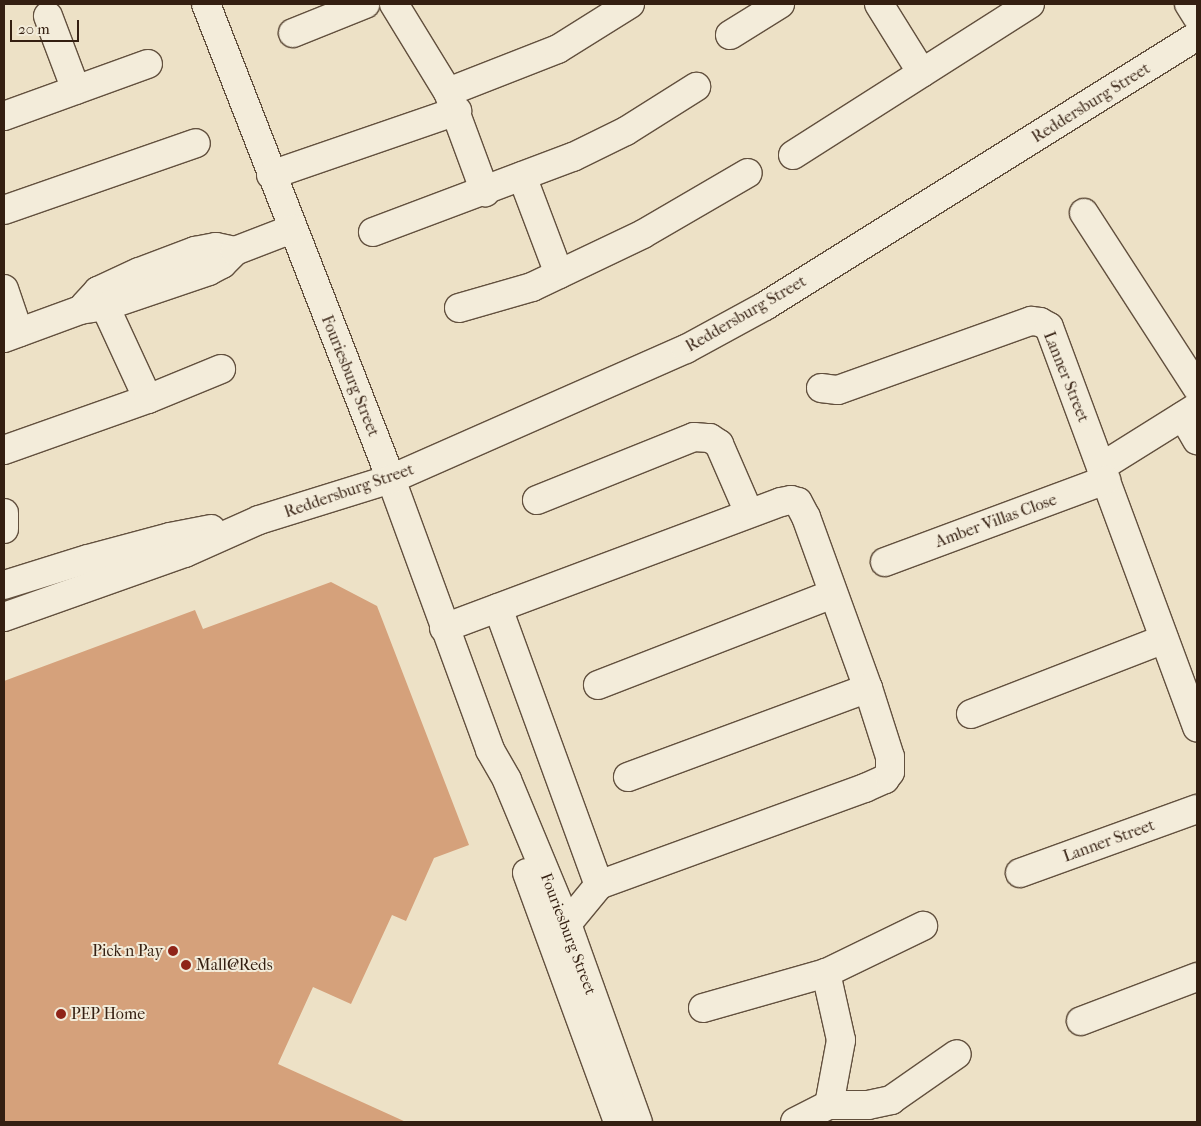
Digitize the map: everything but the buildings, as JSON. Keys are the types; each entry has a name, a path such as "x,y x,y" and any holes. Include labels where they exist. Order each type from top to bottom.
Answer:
{"street":[{"name":"Fouriesburg Street","path":"206,4 292,230 391,479 490,750 507,780 567,924 638,1122"},
{"path":"293,33 365,4"},
{"path":"394,4 452,101 485,192"},
{"path":"272,175 452,101 558,49 630,4"},
{"path":"730,36 780,4"},
{"path":"879,4 922,73"},
{"path":"793,155 1030,4"},
{"path":"1189,4 1197,17"},
{"path":"48,16 76,90"},
{"name":"Reddersburg Street","path":"4,617 184,553 260,520 391,479 634,374 686,349 765,306 1197,36"},
{"path":"4,116 148,64"},
{"path":"372,232 485,192 601,144 696,87"},
{"path":"4,210 196,143"},
{"path":"459,308 532,287 642,234 748,173"},
{"path":"522,176 559,274"},
{"path":"1084,213 1197,388"},
{"path":"4,289 12,336 174,271 215,269 235,250 292,230"},
{"path":"95,302 148,399"},
{"name":"Lanner Street","path":"821,388 838,390 1031,321 1040,322 1049,327 1197,728"},
{"path":"4,450 148,399 221,369"},
{"path":"1190,412 1197,440"},
{"name":"Amber Villas Close","path":"886,562 1104,473 1190,412"},
{"path":"537,500 694,437 710,438 719,444 748,513"},
{"path":"444,628 748,513 788,500 798,502 806,517 868,688 890,757 890,772 885,779 865,788 599,885 567,924"},
{"path":"4,514 6,524 4,529"},
{"name":"Reddersburg Street","path":"4,585 170,537 260,520"},
{"path":"598,685 833,594"},
{"path":"498,608 599,885"},
{"path":"969,705 1161,631"},
{"path":"628,777 868,688"},
{"name":"Fouriesburg Street","path":"490,750 491,766 496,783 542,918 618,1122"},
{"name":"Lanner Street","path":"1046,846 1197,790"},
{"name":"Lanner Street","path":"1020,873 1197,809"},
{"path":"703,1008 826,973 923,926"},
{"path":"826,973 840,1040 829,1105"},
{"path":"1081,1021 1197,977"},
{"path":"795,1122 829,1105 868,1105 891,1100 958,1054"}],"place":[{"name":"Pick n Pay","path":"173,951"},
{"name":"Mall@Reds","path":"186,965"},
{"name":"PEP Home","path":"61,1014"}]}
